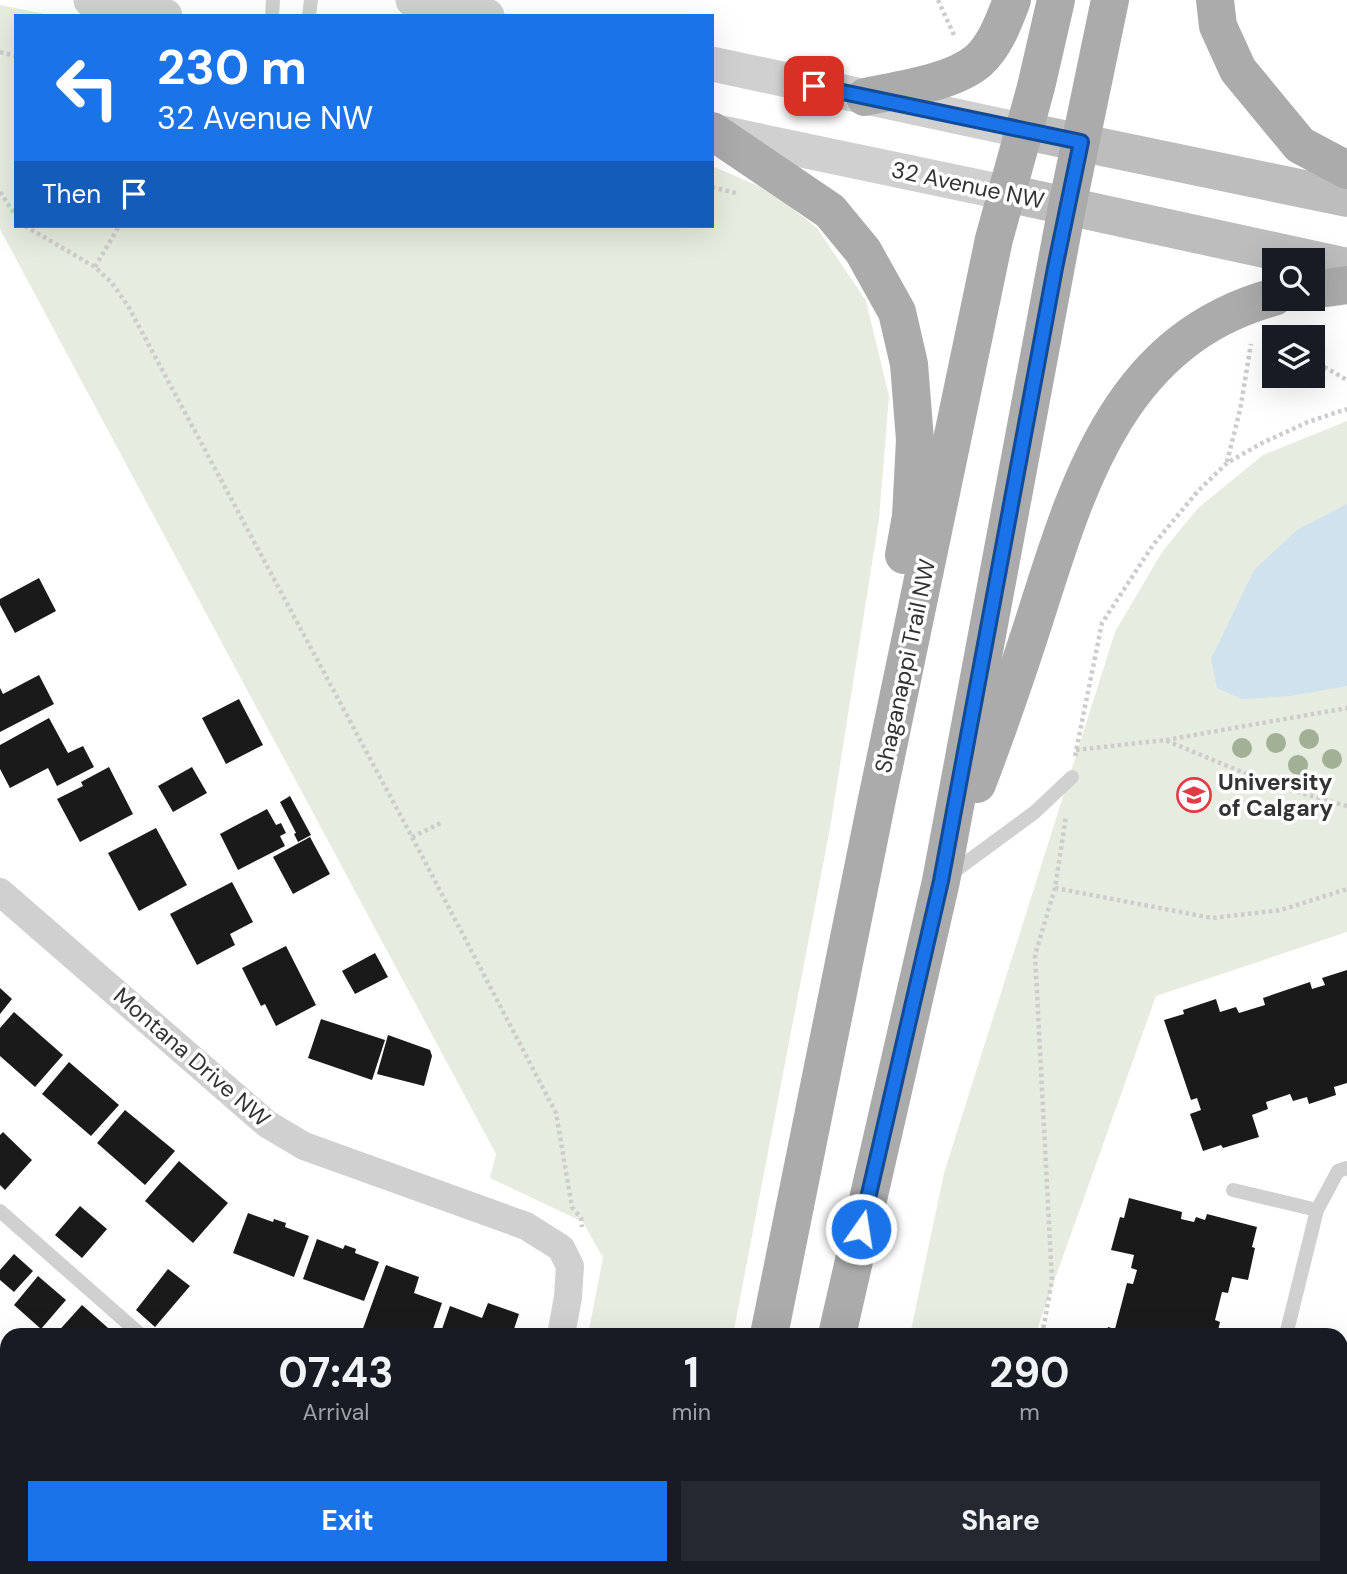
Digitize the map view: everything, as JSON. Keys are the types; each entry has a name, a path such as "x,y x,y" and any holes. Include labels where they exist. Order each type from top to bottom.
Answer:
{"main road":[{"path":"865,97 944,79 977,61 996,39 1012,0"},
{"name":"Shaganappi Trail NW","path":"770,1328 991,252 1025,131 1056,0"},
{"path":"839,1328 941,881 1067,206 1110,0"},
{"path":"1215,0 1218,26 1238,70 1300,145 1347,170"},
{"path":"1025,131 1347,198"},
{"path":"714,132 830,211 863,251 897,312 909,364 915,440 911,516 873,739 876,804"},
{"name":"32 Avenue NW","path":"1007,193 1347,267"},
{"path":"1325,288 1347,285"},
{"path":"941,881 1008,701 1068,512 1091,459 1127,400 1153,368 1178,345 1216,318 1262,299"}],"street":[{"path":"91,0 156,14"},
{"path":"413,0 472,10"},
{"path":"714,64 1025,131"},
{"name":"32 Avenue NW","path":"714,131 1007,193"},
{"name":"Montana Drive NW","path":"0,892 267,1124 304,1146 570,1241"},
{"path":"562,1328 568,1297 570,1241"}],"lane":[{"path":"941,881 981,854 1072,777"},
{"path":"1288,1328 1317,1210 1338,1171 1347,1168"},
{"path":"1233,1190 1317,1210"},
{"path":"0,1211 133,1328"}],"path":[{"path":"938,0 956,41"},
{"path":"0,191 14,213"},
{"path":"28,228 95,267 112,283 128,306 412,837 556,1113 572,1207 581,1218 583,1231 570,1241"},
{"path":"95,267 118,228"},
{"path":"1227,463 1240,410 1252,334"},
{"path":"1325,367 1347,380"},
{"path":"1042,1328 1052,1281 1035,956 1055,888 1076,750 1102,623 1153,545 1198,491 1227,463 1308,422 1347,409"},
{"path":"1076,750 1165,740 1347,708"},
{"path":"1165,740 1273,785 1347,806"},
{"path":"412,837 442,823"},
{"path":"1055,888 1212,918 1281,910 1347,889"}],"shaded area":[{"path":"0,5 45,14 14,14 14,228 714,228 714,167 770,191 817,228 866,301 889,396 879,519 830,828 734,1328 589,1328 603,1258 583,1222 490,1178 496,1154 0,229"},
{"path":"1347,421 1347,932 1156,996 1037,1328 911,1328 944,1173 1115,632 1162,552 1198,508 1263,455"}],"water":[{"path":"1347,504 1347,686 1290,696 1242,699 1217,688 1211,659 1254,570 1297,530"}],"building":[{"path":"39,578 56,611 15,633 0,605 0,599"},
{"path":"39,675 54,704 0,732 0,688 3,694"},
{"path":"239,699 263,745 226,764 202,718"},
{"path":"49,718 68,753 83,746 94,767 57,786 48,768 10,788 0,769 0,745"},
{"path":"109,767 133,814 80,842 57,799 83,786 81,782"},
{"path":"192,767 207,793 173,812 158,786"},
{"path":"290,796 311,835 298,842 280,802"},
{"path":"267,809 276,825 281,823 286,833 280,836 285,846 238,870 220,834"},
{"path":"156,828 187,885 139,911 108,853"},
{"path":"310,837 330,874 293,894 273,857"},
{"path":"232,882 253,922 230,934 235,945 197,965 170,914"},
{"path":"286,946 316,1005 276,1026 265,1004 261,1006 242,968"},
{"path":"375,953 388,977 355,994 342,971"},
{"path":"1347,970 1347,1083 1334,1087 1336,1095 1309,1104 1307,1097 1293,1101 1290,1094 1266,1102 1268,1109 1252,1115 1259,1137 1203,1151 1190,1114 1201,1110 1197,1098 1191,1100 1164,1020 1184,1014 1183,1010 1216,999 1220,1012 1236,1007 1239,1013 1265,1005 1263,998 1310,982 1312,989 1325,985 1322,978"},
{"path":"0,988 12,999 0,1014"},
{"path":"14,1012 63,1055 35,1087 0,1056 0,1028"},
{"path":"321,1019 385,1040 372,1080 308,1058"},
{"path":"388,1035 430,1050 432,1056 424,1086 377,1074"},
{"path":"69,1062 119,1105 91,1136 42,1094"},
{"path":"125,1110 175,1151 145,1185 97,1143"},
{"path":"3,1132 32,1160 5,1190 0,1185 0,1135"},
{"path":"179,1161 228,1203 193,1243 145,1201"},
{"path":"1129,1198 1182,1212 1181,1219 1194,1222 1196,1217 1205,1220 1207,1214 1257,1227 1248,1280 1232,1277 1228,1293 1222,1292 1215,1320 1220,1322 1219,1328 1115,1328 1127,1283 1133,1284 1137,1270 1131,1268 1134,1255 1111,1250 1120,1217 1124,1218"},
{"path":"80,1206 107,1229 82,1258 55,1235"},
{"path":"248,1213 273,1222 274,1219 286,1223 285,1227 309,1236 294,1277 233,1253"},
{"path":"317,1239 343,1249 345,1245 356,1249 355,1253 379,1262 364,1301 303,1279"},
{"path":"14,1254 33,1271 14,1292 0,1280 0,1270"},
{"path":"386,1265 419,1277 414,1293 442,1303 433,1328 363,1328"},
{"path":"168,1269 190,1286 155,1327 136,1310"},
{"path":"38,1276 66,1300 42,1328 14,1305"},
{"path":"488,1303 519,1314 514,1328 442,1328 450,1306 482,1318"},
{"path":"82,1305 108,1328 61,1328"}],"place":[{"name":"University of Calgary","path":"1194,795"}],"route":[{"path":"814,86 1081,142 941,881 861,1229"}]}
